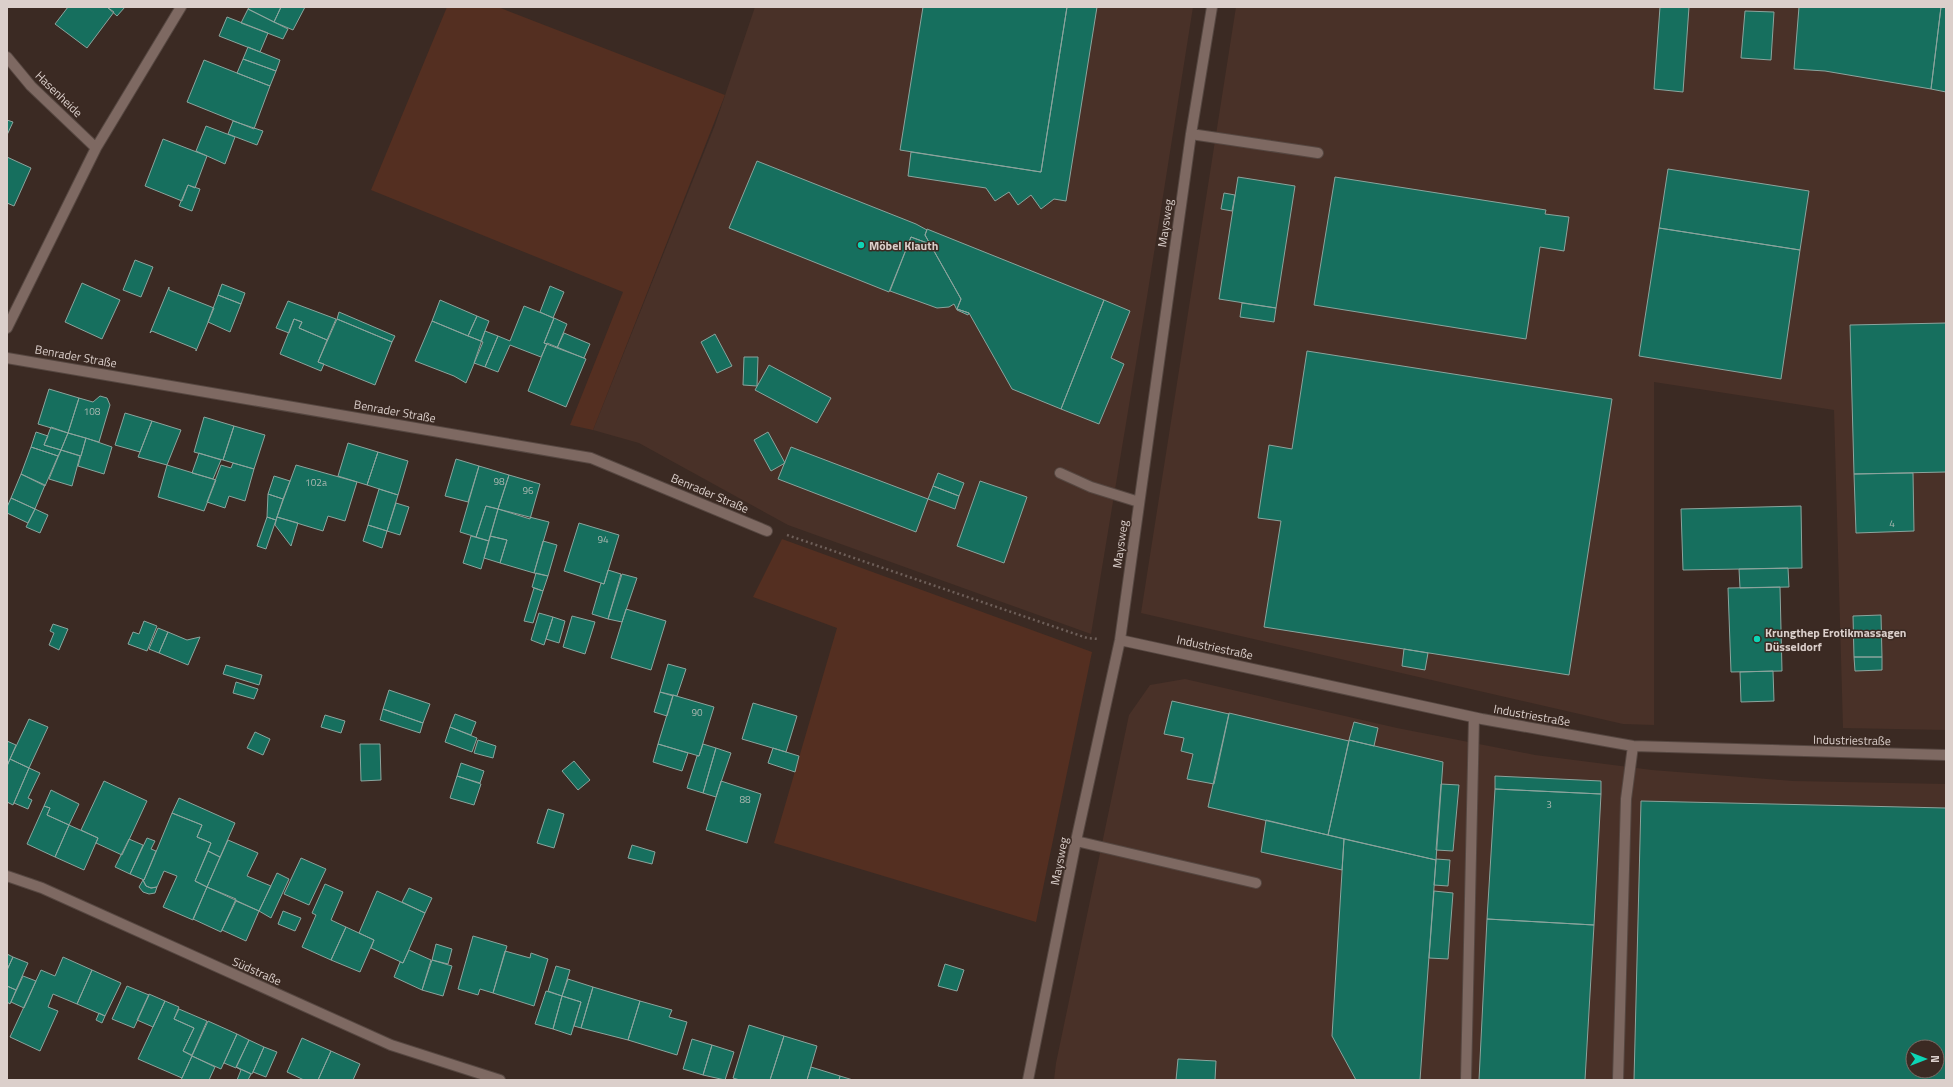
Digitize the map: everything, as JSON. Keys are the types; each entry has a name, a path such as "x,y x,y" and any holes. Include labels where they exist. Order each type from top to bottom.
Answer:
{"street":[{"path":"7,328 96,148 181,7"},
{"name":"Maysweg","path":"1028,1080 1076,841 1120,640 1191,134 1212,7"},
{"name":"Hasenheide","path":"7,57 31,86 96,148"},
{"path":"1191,134 1318,153"},
{"name":"Benrader Straße","path":"7,358 591,458 767,531"},
{"path":"1060,473 1091,488 1139,502"},
{"name":"Industriestraße","path":"1120,640 1474,718 1633,746 1946,755"},
{"path":"1466,1080 1474,718"},
{"path":"1618,1080 1626,799 1633,746"},
{"path":"1076,841 1256,883"},
{"name":"Südstraße","path":"7,876 42,888 391,1045 500,1080"}],"path":[{"path":"767,531 791,536 1087,638 1120,640"}],"shaded area":[{"path":"447,7 498,7 725,95 593,430 570,425 623,292 371,190"},
{"path":"755,7 1193,7 1091,634 788,525 639,443 593,430 715,125"},
{"path":"1236,7 1946,7 1946,730 1843,728 1834,410 1654,382 1654,725 1623,724 1141,613"},
{"path":"782,539 1092,652 1036,922 774,843 837,628 753,597"},
{"path":"1185,679 1397,728 1535,755 1652,770 1793,781 1946,784 1946,1080 1054,1080 1056,1063 1129,715 1150,685"}],"building":[{"path":"68,7 107,7 114,12 87,48 55,24"},
{"path":"107,7 125,7 117,16"},
{"path":"249,7 281,7 274,22 248,9"},
{"path":"281,7 305,7 293,30 274,22"},
{"path":"923,7 1067,7 1041,172 900,150"},
{"path":"1067,7 1097,7 1066,201 1054,199 1041,209 1031,195 1018,205 1009,192 995,201 986,188 908,176 911,152 1041,172"},
{"path":"1660,7 1689,7 1683,92 1654,89"},
{"path":"1799,7 1941,7 1931,89 1825,71 1794,69"},
{"path":"1941,7 1946,7 1946,92 1931,89"},
{"path":"248,9 288,29 283,39 241,23"},
{"path":"1745,11 1774,12 1771,60 1741,58"},
{"path":"227,17 268,33 260,52 219,36"},
{"path":"248,47 280,60 276,71 243,59"},
{"path":"243,59 276,71 270,86 237,73"},
{"path":"204,60 270,86 254,129 187,102"},
{"path":"7,120 13,122 7,135"},
{"path":"233,121 263,131 257,145 228,134"},
{"path":"206,126 235,137 225,164 196,151"},
{"path":"163,139 207,156 195,188 188,185 182,201 145,186"},
{"path":"7,157 31,168 14,206 7,203"},
{"path":"757,161 916,224 927,230 925,235 930,244 911,237 889,292 729,228"},
{"path":"1668,169 1809,191 1800,250 1659,228"},
{"path":"1238,177 1295,186 1276,308 1219,299"},
{"path":"1335,177 1546,210 1545,214 1569,217 1564,251 1540,247 1526,339 1314,305"},
{"path":"188,185 200,189 192,211 179,206"},
{"path":"1224,193 1235,195 1232,211 1221,209"},
{"path":"1659,228 1800,250 1781,379 1639,356"},
{"path":"927,229 1104,300 1061,409 1012,389 969,313 957,309 961,299 925,235"},
{"path":"911,237 930,244 961,299 957,309 969,313 968,315 957,310 954,304 949,307 937,308 890,291"},
{"path":"135,260 153,267 141,297 123,290"},
{"path":"82,283 120,300 102,339 65,322"},
{"path":"222,284 245,293 241,304 218,295"},
{"path":"550,286 564,292 553,318 540,312"},
{"path":"169,287 169,290 214,308 196,351 196,349 152,331 150,333"},
{"path":"218,295 241,304 230,332 208,322"},
{"path":"440,300 477,316 468,336 432,321"},
{"path":"1104,300 1130,311 1111,358 1124,364 1099,424 1061,409"},
{"path":"288,301 336,319 327,340 299,328 302,322 294,319 289,333 276,328"},
{"path":"1242,303 1276,308 1274,322 1240,317"},
{"path":"524,306 554,318 544,343 547,344 541,357 510,345 498,372 485,367 498,336 510,341"},
{"path":"339,312 395,336 392,342 337,319"},
{"path":"477,316 489,321 481,341 468,336"},
{"path":"554,318 567,324 557,348 544,343"},
{"path":"294,319 302,322 299,328 327,340 318,362 324,364 321,371 280,354"},
{"path":"337,319 392,342 375,385 318,362"},
{"path":"432,321 483,342 466,383 454,376 415,361"},
{"path":"1946,323 1946,472 1854,474 1850,325"},
{"path":"485,331 498,336 485,367 474,363"},
{"path":"564,333 590,344 584,358 557,348"},
{"path":"715,334 732,366 717,373 701,342"},
{"path":"547,343 586,359 566,407 528,391"},
{"path":"1307,351 1612,399 1569,675 1264,627 1281,521 1258,518 1269,445 1292,449"},
{"path":"744,357 758,357 757,386 743,385"},
{"path":"769,365 831,398 817,423 755,390"},
{"path":"49,389 79,398 68,433 38,424"},
{"path":"100,396 107,398 110,405 99,442 68,433 79,398 93,402"},
{"path":"125,413 152,421 140,452 115,445"},
{"path":"204,417 234,426 223,460 194,452"},
{"path":"152,421 181,430 167,465 138,457"},
{"path":"234,426 265,435 254,469 223,460"},
{"path":"51,427 68,433 61,450 44,445"},
{"path":"36,432 48,436 44,445 61,450 58,456 31,447"},
{"path":"768,432 785,463 771,471 754,440"},
{"path":"68,433 86,438 81,456 61,450"},
{"path":"86,438 112,447 104,474 78,466"},
{"path":"348,443 378,452 367,485 338,476"},
{"path":"31,447 58,456 45,486 21,474"},
{"path":"791,447 928,499 916,532 778,479"},
{"path":"61,450 80,456 72,486 49,479"},
{"path":"378,452 408,461 398,495 367,485"},
{"path":"199,453 221,460 213,479 192,473"},
{"path":"456,459 479,466 468,502 445,496"},
{"path":"233,463 254,469 245,501 229,496 225,508 207,502 221,465 231,468"},
{"path":"167,465 216,480 204,511 158,497"},
{"path":"296,465 357,482 345,521 328,516 323,531 277,517"},
{"path":"479,466 509,475 498,509 486,506 476,537 460,532"},
{"path":"938,473 964,483 959,496 933,486"},
{"path":"1913,473 1914,531 1856,533 1854,474"},
{"path":"21,474 45,485 35,509 11,498"},
{"path":"509,475 540,484 530,519 498,509"},
{"path":"274,476 290,481 283,499 268,494"},
{"path":"980,481 1027,497 1004,563 957,546"},
{"path":"933,486 959,496 955,509 928,499"},
{"path":"379,489 398,495 387,531 368,525"},
{"path":"268,494 283,499 276,520 267,517"},
{"path":"11,498 35,509 28,523 7,513 7,507"},
{"path":"396,503 409,507 400,535 387,531"},
{"path":"486,506 498,509 489,541 476,537"},
{"path":"1801,506 1802,568 1683,570 1681,509"},
{"path":"35,509 48,515 40,533 26,527"},
{"path":"498,509 549,522 534,573 500,563 507,540 490,536"},
{"path":"267,517 276,520 266,549 257,546"},
{"path":"277,517 298,523 291,546 275,525"},
{"path":"579,523 619,535 604,584 564,571"},
{"path":"368,525 387,531 382,548 363,541"},
{"path":"471,536 489,541 481,569 463,563"},
{"path":"490,536 507,540 500,563 484,558"},
{"path":"543,541 557,545 548,576 534,573"},
{"path":"1788,568 1789,587 1740,588 1739,569"},
{"path":"608,570 621,574 608,619 592,614 601,583 604,584"},
{"path":"536,573 548,576 543,591 532,587"},
{"path":"622,574 637,578 622,622 608,619"},
{"path":"1780,587 1782,671 1731,672 1728,588"},
{"path":"534,588 543,591 533,623 524,621"},
{"path":"626,609 666,621 651,670 611,658"},
{"path":"539,613 553,617 544,645 531,640"},
{"path":"1881,615 1882,657 1854,657 1853,616"},
{"path":"572,616 595,622 585,654 563,647"},
{"path":"553,617 565,621 559,643 546,639"},
{"path":"144,621 157,626 147,651 128,644 133,632 139,634"},
{"path":"53,624 68,629 59,650 49,645 54,633 50,631"},
{"path":"158,628 168,632 159,653 149,649"},
{"path":"168,632 187,640 200,637 188,665 159,653"},
{"path":"1404,649 1428,653 1425,670 1402,666"},
{"path":"1854,657 1882,657 1882,670 1855,671"},
{"path":"668,664 686,669 677,696 660,692"},
{"path":"226,665 262,675 259,685 223,674"},
{"path":"1773,671 1774,701 1741,702 1740,672"},
{"path":"236,682 258,689 254,699 233,693"},
{"path":"389,690 430,704 423,723 383,709"},
{"path":"660,692 673,696 667,716 654,712"},
{"path":"673,695 714,707 699,756 658,744"},
{"path":"1172,701 1229,714 1214,784 1187,779 1193,754 1181,751 1184,738 1164,734"},
{"path":"753,703 797,716 786,752 742,739"},
{"path":"383,709 423,723 420,733 380,720"},
{"path":"1229,713 1349,741 1328,835 1208,807"},
{"path":"455,714 476,722 471,735 450,727"},
{"path":"325,715 345,721 341,733 321,727"},
{"path":"29,719 48,727 29,768 10,759"},
{"path":"1354,722 1378,728 1374,746 1349,740"},
{"path":"450,727 477,738 472,752 445,742"},
{"path":"255,732 270,739 263,755 247,748"},
{"path":"478,740 496,746 493,758 474,753"},
{"path":"1349,740 1443,762 1436,860 1328,835"},
{"path":"7,741 16,745 7,766"},
{"path":"360,744 380,744 381,780 361,781"},
{"path":"658,744 688,753 682,771 653,762"},
{"path":"703,744 716,748 703,793 687,788 697,756 699,756"},
{"path":"716,748 731,753 716,797 703,793"},
{"path":"773,748 799,756 795,772 768,763"},
{"path":"10,759 29,768 13,805 7,802 7,766"},
{"path":"574,761 590,780 578,790 562,771"},
{"path":"461,763 484,771 480,783 457,776"},
{"path":"29,768 40,773 28,798 32,800 28,809 14,803"},
{"path":"457,776 481,784 474,805 450,798"},
{"path":"1495,776 1601,781 1601,794 1495,789"},
{"path":"104,781 147,801 122,855 96,843 98,838 81,830"},
{"path":"721,781 761,794 747,843 706,830"},
{"path":"1441,784 1459,785 1453,851 1436,850"},
{"path":"1495,789 1601,794 1594,925 1487,919"},
{"path":"51,790 79,804 69,825 47,815 50,808 44,806"},
{"path":"179,798 235,823 220,857 208,851 211,843 197,837 202,825 172,813"},
{"path":"1641,801 1946,808 1946,1080 1634,1080"},
{"path":"44,806 50,808 47,815 69,825 55,857 27,844"},
{"path":"548,809 564,814 554,848 537,843"},
{"path":"172,813 202,825 197,837 211,843 195,881 207,887 193,920 163,907 177,876 164,871 157,887 151,888 146,886 143,880"},
{"path":"1266,820 1344,839 1342,870 1261,852"},
{"path":"69,825 98,838 84,870 55,857"},
{"path":"147,838 155,841 151,849 156,851 144,880 130,874"},
{"path":"129,839 143,845 130,874 115,867"},
{"path":"1344,839 1436,860 1420,1080 1356,1080 1332,1036"},
{"path":"228,840 258,853 247,876 271,886 259,911 207,887"},
{"path":"632,845 655,852 652,864 628,858"},
{"path":"208,851 220,857 207,887 195,881"},
{"path":"301,858 326,869 309,905 284,894"},
{"path":"1436,859 1450,860 1448,886 1434,885"},
{"path":"277,873 289,879 271,918 259,911"},
{"path":"143,880 146,886 151,888 157,887 155,893 149,894 143,892 139,887"},
{"path":"325,884 343,892 331,920 346,927 331,960 302,947 316,915 312,913"},
{"path":"207,887 236,899 221,932 193,919"},
{"path":"409,888 432,898 425,913 402,902"},
{"path":"377,891 425,913 403,963 371,948 374,940 359,933"},
{"path":"1434,891 1453,893 1448,959 1429,958"},
{"path":"236,901 259,911 246,941 222,930"},
{"path":"283,911 301,918 295,931 278,924"},
{"path":"1487,919 1594,925 1585,1080 1479,1080"},
{"path":"346,927 374,940 360,972 331,960"},
{"path":"473,936 507,946 493,993 480,989 478,995 458,989"},
{"path":"436,944 452,949 448,964 432,960"},
{"path":"409,950 431,960 422,990 394,977 400,962 403,963"},
{"path":"505,951 530,958 531,953 548,959 534,1006 493,993"},
{"path":"7,954 13,957 7,970"},
{"path":"13,957 28,963 16,990 7,986 7,970"},
{"path":"63,957 92,970 77,1004 53,994 48,1007 58,1011 40,1051 10,1037 41,970 55,976"},
{"path":"432,960 452,966 443,996 422,990"},
{"path":"945,964 964,970 957,991 938,986"},
{"path":"556,966 570,970 562,996 548,991"},
{"path":"92,970 121,983 105,1016 77,1004"},
{"path":"23,976 36,981 24,1008 11,1002"},
{"path":"568,979 593,987 581,1028 574,1026 581,1002 562,996"},
{"path":"7,986 16,990 10,1004 7,1002"},
{"path":"127,986 149,995 134,1028 112,1019"},
{"path":"593,987 640,1001 628,1040 581,1028"},
{"path":"546,991 562,996 553,1029 535,1024"},
{"path":"149,994 165,1001 153,1027 137,1020"},
{"path":"562,996 581,1002 571,1035 553,1029"},
{"path":"165,1001 179,1007 174,1019 194,1028 183,1051 192,1056 182,1078 138,1059"},
{"path":"640,1001 672,1010 669,1017 687,1022 677,1055 628,1040"},
{"path":"179,1009 207,1021 192,1055 183,1051 194,1028 174,1019"},
{"path":"99,1013 105,1016 102,1023 96,1020"},
{"path":"208,1021 237,1034 221,1069 192,1056"},
{"path":"749,1025 784,1036 770,1080 740,1080 733,1078"},
{"path":"237,1034 249,1040 236,1068 224,1063"},
{"path":"784,1036 817,1046 807,1080 770,1080"},
{"path":"302,1038 331,1051 318,1080 304,1080 287,1072"},
{"path":"692,1039 712,1045 703,1075 683,1069"},
{"path":"249,1040 264,1047 252,1074 236,1067"},
{"path":"712,1045 734,1052 725,1080 703,1075"},
{"path":"264,1047 277,1052 266,1077 253,1072"},
{"path":"331,1051 360,1064 353,1080 318,1080"},
{"path":"192,1056 215,1067 209,1080 181,1080"},
{"path":"1178,1059 1216,1061 1215,1080 1176,1080"},
{"path":"236,1067 251,1074 248,1080 237,1080 241,1070"},
{"path":"811,1067 840,1076 839,1080 807,1080"},
{"path":"840,1076 853,1080 839,1080"}],"place":[{"name":"Möbel Klauth","path":"861,245"},
{"name":"Krungthep Erotikmassagen Düsseldorf","path":"1757,639"}]}
